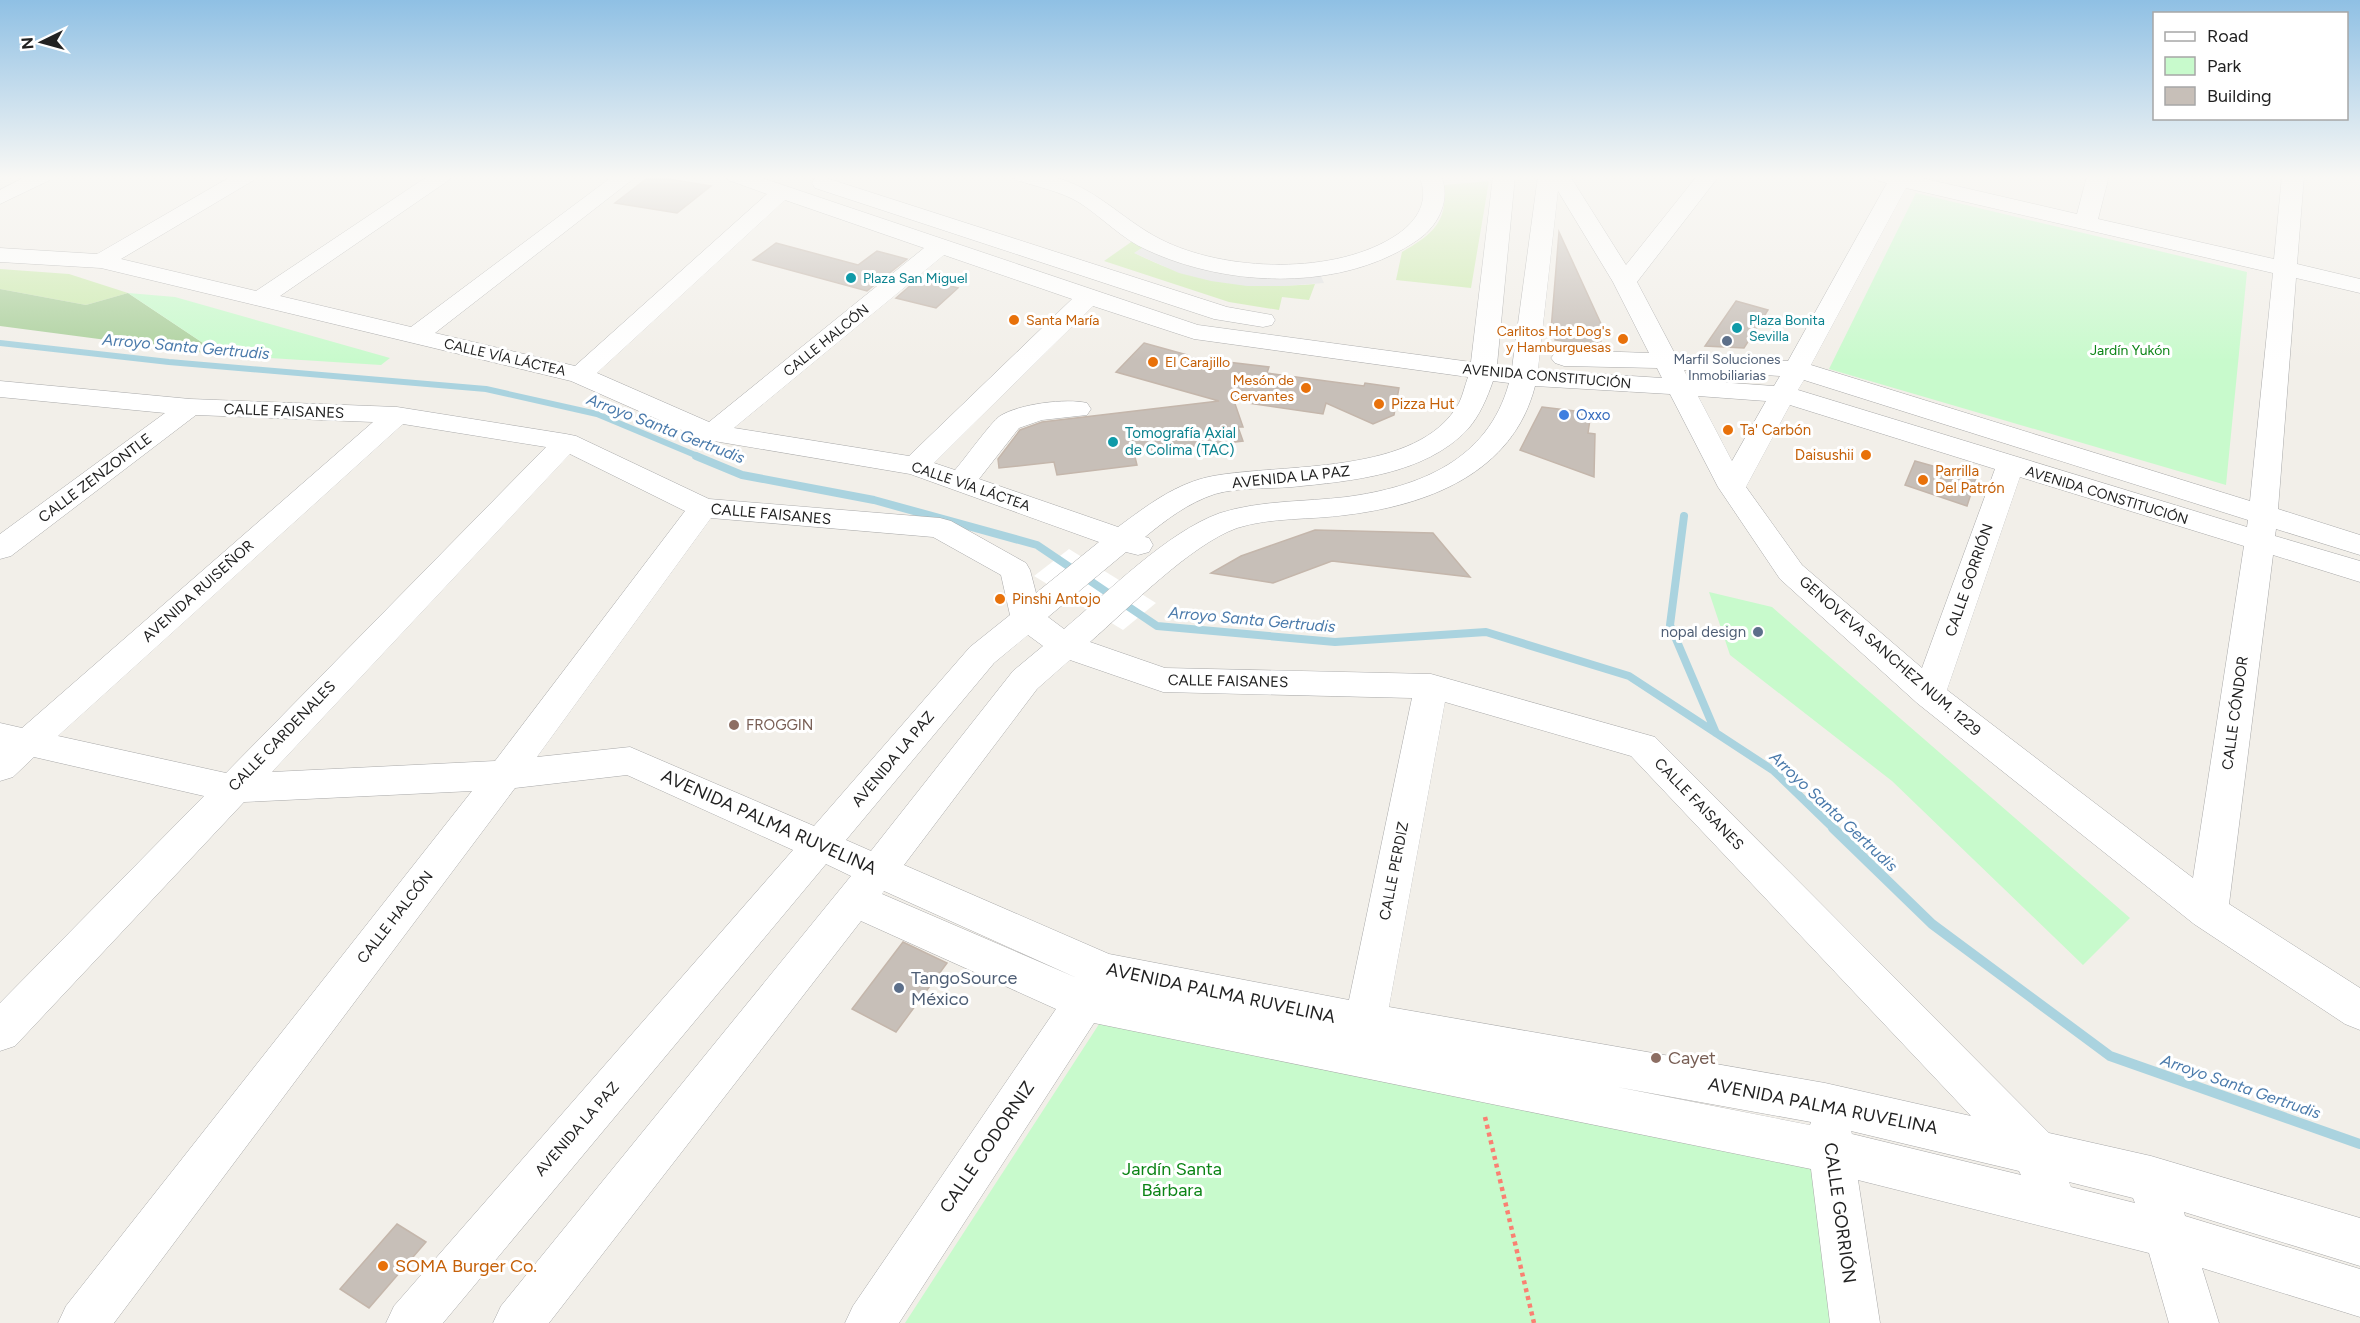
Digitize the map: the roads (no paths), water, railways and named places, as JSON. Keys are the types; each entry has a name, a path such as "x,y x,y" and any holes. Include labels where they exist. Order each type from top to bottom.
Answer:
{"street":[{"path":"101,261 141,238"},
{"path":"258,300 350,238"},
{"path":"415,336 545,238"},
{"path":"580,375 732,238"},
{"name":"AVENIDA CONSTITUCIÓN","path":"916,238 1194,332 1526,367 1673,374 1797,369 2261,528 2360,572"},
{"name":"AVENIDA CONSTITUCIÓN","path":"993,238 1223,314 1484,362"},
{"path":"1142,238 1153,245 1180,255 1234,267 1280,270 1356,262 1380,255 1407,238"},
{"name":"AVENIDA LA PAZ","path":"411,1323 982,655 1026,617 1122,539 1184,495 1213,485 1339,473 1367,468 1406,457 1435,442 1458,423 1472,403 1484,362 1497,238"},
{"path":"518,1323 867,885 1025,680 1169,557 1207,530 1231,520 1260,514 1347,506 1396,496 1438,482 1480,456 1498,437 1516,407 1526,367 1544,238"},
{"name":"GENOVEVA SANCHEZ NUM. 1229","path":"1592,238 1625,282 1732,487 1791,572 1929,694 2208,912 2360,1011"},
{"path":"1625,282 1660,238"},
{"path":"1732,487 1784,394 1864,238"},
{"path":"2150,238 2360,286"},
{"name":"CALLE CÓNDOR","path":"2208,912 2261,528 2289,238"},
{"name":"CALLE HALCÓN","path":"712,433 940,246"},
{"name":"CALLE VÍA LÁCTEA","path":"0,255 101,261 580,375 712,433 915,466 1169,557"},
{"path":"1124,309 1148,288"},
{"path":"915,466 1088,297"},
{"name":"AVENIDA CONSTITUCIÓN","path":"1673,374 1784,394 2010,465 2261,528 2360,545"},
{"name":"CALLE FAISANES","path":"0,389 190,407 397,415 566,442 704,508 940,528 1015,570 1026,617 1064,645 1163,680 1431,686 1643,746 2035,1151"},
{"name":"CALLE ZENZONTLE","path":"0,549 190,407"},
{"path":"961,482 1009,422 1039,412 1078,409"},
{"name":"AVENIDA RUISEÑOR","path":"0,766 14,739 397,415"},
{"name":"CALLE CARDENALES","path":"0,1032 566,442"},
{"name":"CALLE GORRIÓN","path":"1929,694 2010,465"},
{"name":"CALLE HALCÓN","path":"83,1323 505,775 704,508"},
{"name":"CALLE PERDIZ","path":"1361,1039 1431,686"},
{"name":"AVENIDA PALMA RUVELINA","path":"14,739 232,788 505,775 630,760 821,844 867,885 1095,986 1361,1039 1825,1104 2151,1179 2360,1242"},
{"name":"CALLE CODORNIZ","path":"870,1323 1095,986"},
{"name":"AVENIDA PALMA RUVELINA","path":"1361,1039 1476,1080 1831,1150 2167,1234 2360,1293"},
{"name":"CALLE GORRIÓN","path":"1825,1104 1855,1323"},
{"path":"2035,1151 2054,1205"},
{"path":"2151,1179 2194,1323"}],"waterway":[{"name":"Arroyo Santa Gertrudis","path":"0,343 169,362 486,389 597,414 700,457"},
{"name":"Arroyo Santa Gertrudis","path":"696,456 742,475 874,500 1037,545 1157,626 1335,642 1486,632 1629,676 1716,733"},
{"path":"1684,516 1670,625 1716,733"},
{"name":"Arroyo Santa Gertrudis","path":"1716,733 1774,771 1834,829"},
{"name":"Arroyo Santa Gertrudis","path":"1833,828 1932,924 2110,1056 2360,1144"}],"place":[{"name":"Plaza San Miguel","path":"851,278"},
{"name":"Santa María","path":"1014,320"},
{"name":"Plaza Bonita Sevilla","path":"1737,328"},
{"name":"Carlitos Hot Dog's y Hamburguesas","path":"1623,339"},
{"name":"Marfil Soluciones Inmobiliarias","path":"1727,341"},
{"name":"El Carajillo","path":"1153,362"},
{"name":"Mesón de Cervantes","path":"1306,388"},
{"name":"Pizza Hut","path":"1379,404"},
{"name":"Oxxo","path":"1564,415"},
{"name":"Ta' Carbón","path":"1728,430"},
{"name":"Tomografía Axial de Colima (TAC)","path":"1113,442"},
{"name":"Daisushii","path":"1866,455"},
{"name":"Parrilla Del Patrón","path":"1923,480"},
{"name":"Pinshi Antojo","path":"1000,599"},
{"name":"nopal design","path":"1758,632"},
{"name":"FROGGIN","path":"734,725"},
{"name":"TangoSource México","path":"899,988"},
{"name":"Cayet","path":"1656,1058"},
{"name":"SOMA Burger Co.","path":"383,1266"}],"park label":[{"name":"Jardín Yukón","path":"2130,350"},
{"name":"Jardín Santa Bárbara","path":"1172,1179"}]}
